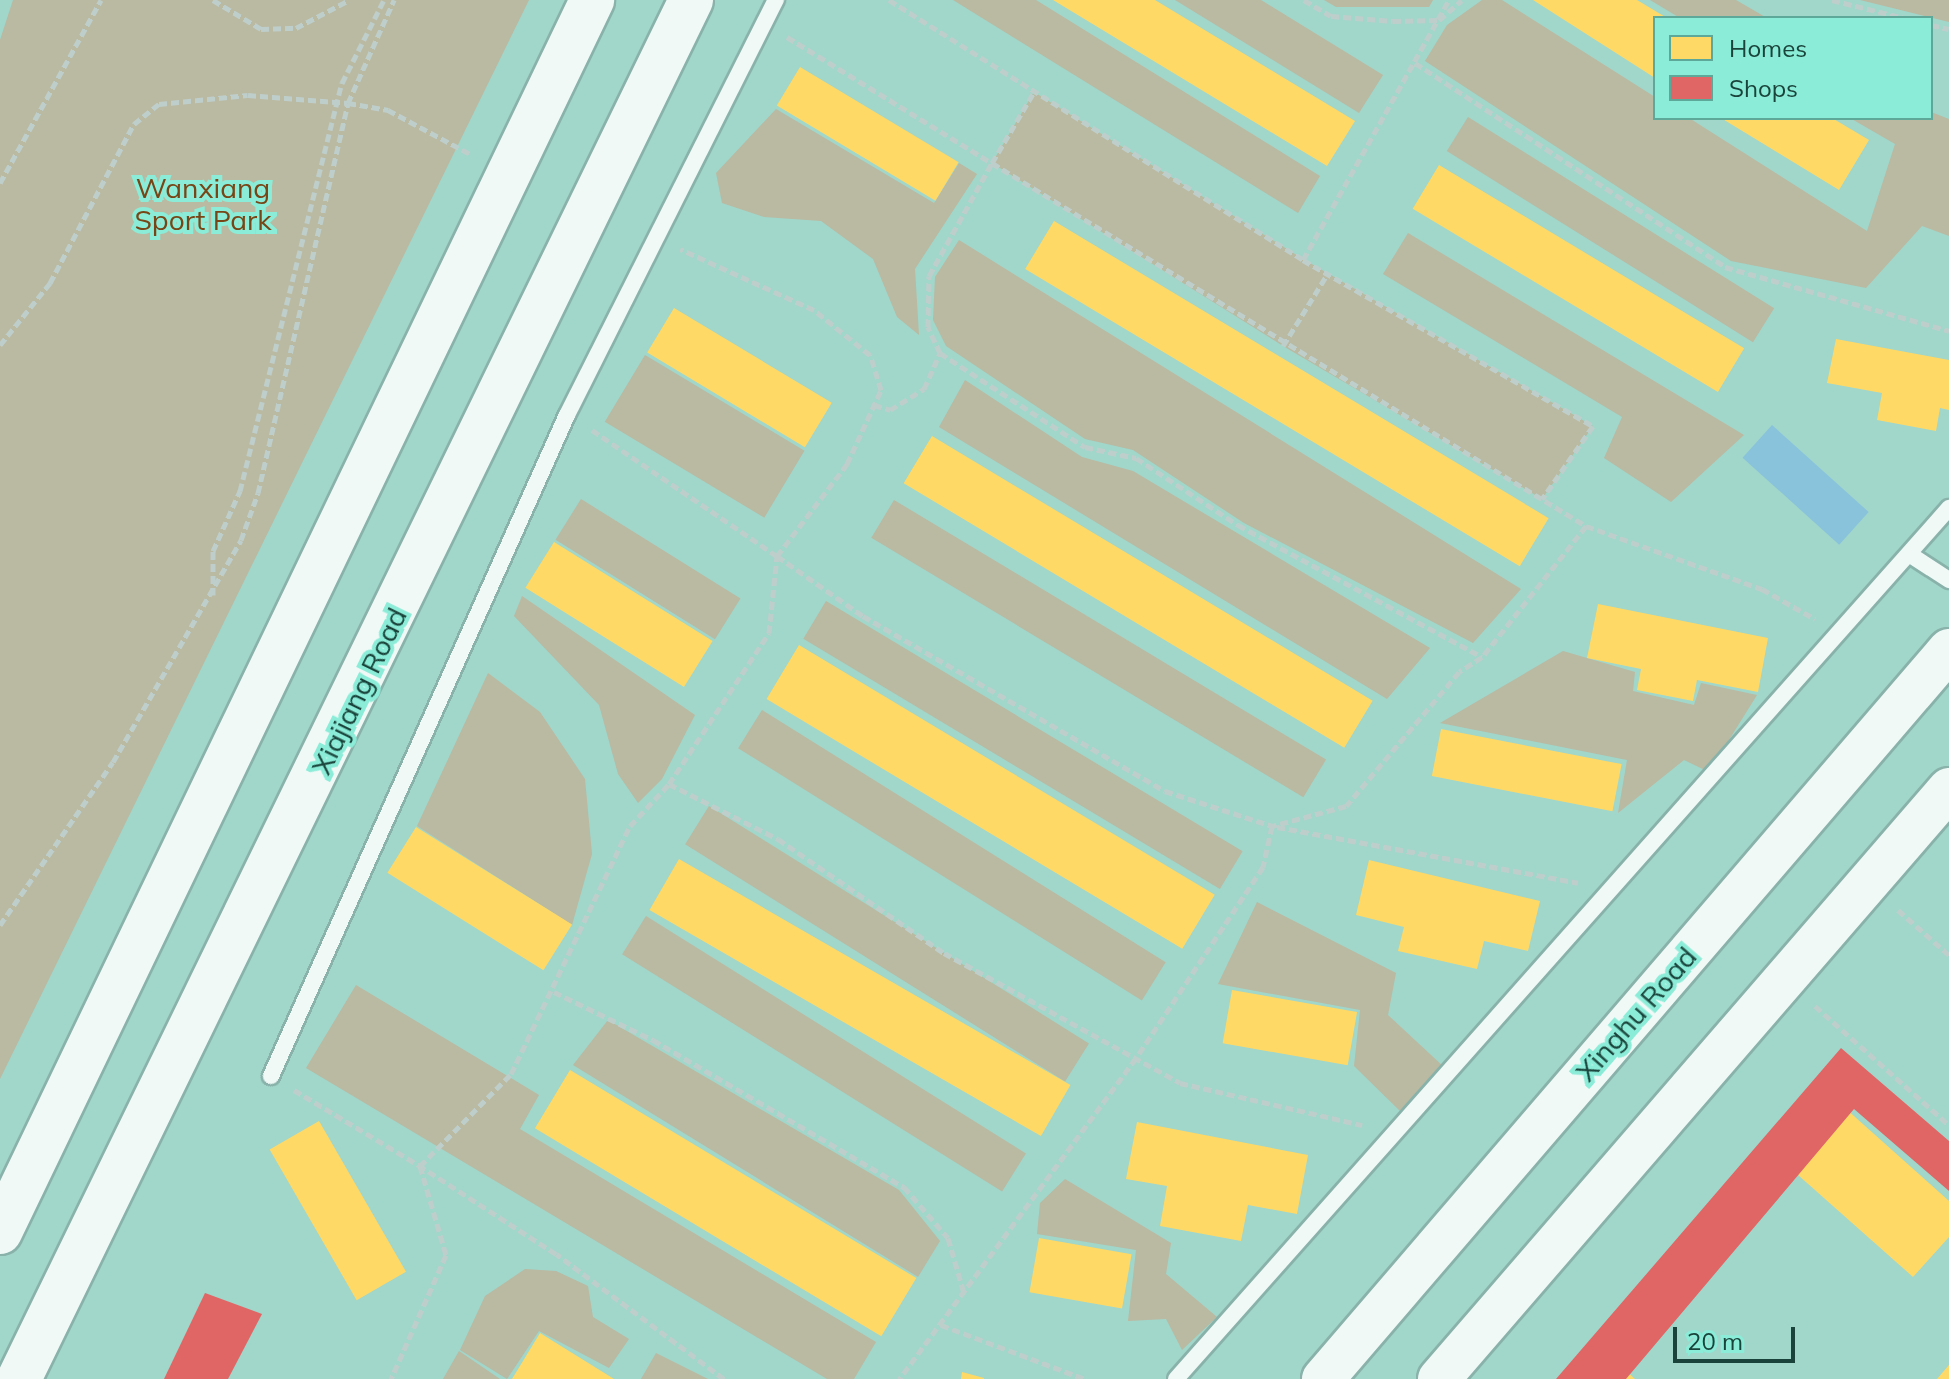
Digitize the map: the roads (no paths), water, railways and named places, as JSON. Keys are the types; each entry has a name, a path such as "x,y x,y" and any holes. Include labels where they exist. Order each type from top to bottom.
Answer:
{"main road":[{"path":"0,1232 592,0"},
{"name":"Xiajiang Road","path":"19,1379 691,0"}],"street":[{"name":"Xinghu Road","path":"1323,1379 1949,650"},
{"path":"1439,1379 1949,789"}],"lane":[{"path":"271,1076 567,415 776,0"},
{"path":"1176,1379 1949,508"},
{"path":"1909,554 1949,580"}],"water":[{"path":"1772,425 1869,512 1839,545 1743,458"}],"park label":[{"name":"Wanxiang Sport Park","path":"203,204"}]}
